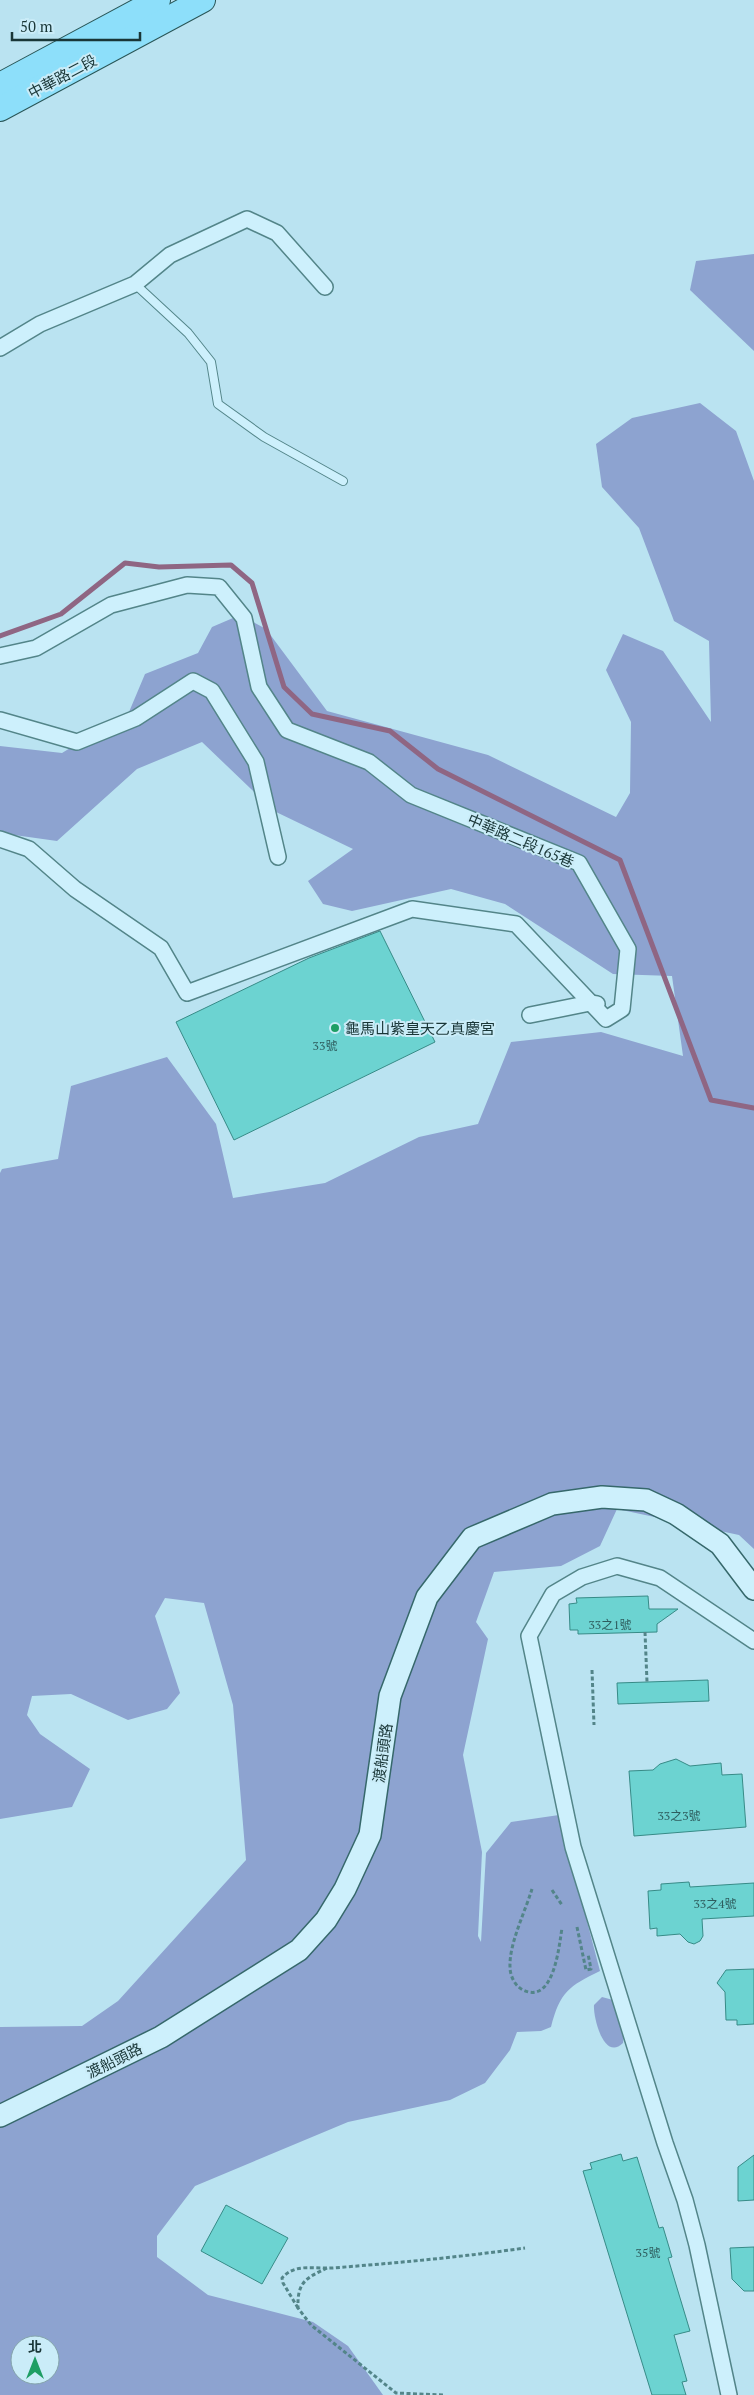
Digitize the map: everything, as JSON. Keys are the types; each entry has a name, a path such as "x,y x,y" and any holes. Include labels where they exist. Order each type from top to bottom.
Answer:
{"main road":[{"name":"中華路二段","path":"0,84 158,0"},
{"name":"中華路二段","path":"0,109 203,0"}],"street":[{"path":"0,348 40,324 135,284 170,255 246,219 277,233 324,287"},
{"name":"中華路二段165巷","path":"0,656 36,648 111,605 187,584 219,586 244,618 259,687 286,730 369,762 411,795 579,863 628,949 622,1009 606,1019 516,924 412,909 187,993 161,948 75,889 29,849 0,839"},
{"path":"0,720 77,742 136,718 193,681 212,691 256,762 278,857"},
{"path":"530,1015 590,1003"},
{"name":"渡船頭路","path":"0,2116 161,2037 299,1950 326,1920 346,1889 370,1835 390,1696 427,1597 472,1538 552,1504 602,1497 646,1500 676,1514 720,1544 754,1590"},
{"path":"729,2395 697,2245 685,2200 665,2143 573,1847 529,1636 553,1594 582,1577 618,1566 660,1578 754,1641"}],"lane":[{"path":"135,284 188,333 211,362 218,404 264,437 343,481"}],"path":[{"path":"645,1632 648,1682"},
{"path":"592,1670 594,1725"},
{"path":"532,1889 510,1958 510,1970 513,1979 523,1990 532,1992 542,1990 548,1984 554,1970 562,1928"},
{"path":"552,1890 562,1906"},
{"path":"443,2395 396,2393 311,2325 283,2284 282,2278 287,2272 306,2267 328,2268 441,2260 525,2248"},
{"path":"298,2308 300,2287 310,2276 328,2268"}],"shaded area":[{"path":"754,254 754,351 690,290 696,261"},
{"path":"700,403 736,431 754,481 754,1549 739,1535 617,1509 600,1546 561,1566 494,1572 476,1622 488,1639 463,1755 482,1852 478,1936 481,1942 486,1853 511,1822 559,1815 600,1971 573,1986 567,1992 558,2006 551,2027 541,2031 517,2032 510,2050 485,2083 450,2100 348,2122 195,2186 157,2236 157,2257 208,2295 313,2322 348,2346 383,2395 0,2395 0,2027 82,2026 118,2001 246,1860 233,1705 204,1603 165,1598 155,1616 180,1693 167,1709 128,1720 71,1694 32,1696 27,1715 40,1734 90,1769 72,1807 0,1819 0,1173 2,1169 58,1159 71,1086 167,1057 216,1124 233,1198 325,1183 419,1137 478,1124 511,1042 601,1032 683,1056 672,976 613,974 505,904 451,889 352,911 323,904 308,881 353,849 274,811 202,742 137,769 57,841 0,833 0,746 62,753 129,712 145,674 198,653 212,627 240,615 266,629 327,711 488,755 616,817 630,793 631,722 606,670 623,634 663,651 711,722 709,641 674,621 639,528 602,487 596,444 632,418"},
{"path":"602,1997 613,2000 624,2035 623,2043 616,2047 610,2047 605,2042 595,2019 594,2005"}],"building":[{"name":"龜馬山紫皇天乙真慶宮","path":"380,931 435,1042 234,1140 176,1022 309,958"},
{"path":"648,1596 649,1609 678,1609 657,1624 657,1632 578,1634 578,1630 570,1630 569,1604 577,1603 576,1598"},
{"path":"708,1680 709,1701 618,1704 617,1683"},
{"path":"676,1759 690,1766 721,1763 722,1775 742,1774 746,1827 634,1836 629,1771 653,1770 660,1764"},
{"path":"689,1882 690,1887 754,1883 754,1916 702,1919 703,1936 700,1941 694,1944 688,1942 680,1934 657,1936 657,1928 650,1929 648,1891 661,1890 661,1884"},
{"path":"754,1969 754,2024 737,2025 737,2020 726,2020 725,1992 717,1983 726,1970"},
{"path":"621,2154 623,2161 637,2157 659,2228 663,2227 672,2257 668,2258 690,2331 674,2335 687,2381 682,2382 686,2395 652,2395 583,2171 592,2169 590,2163"},
{"path":"754,2155 754,2200 738,2201 738,2167"},
{"path":"226,2205 288,2238 262,2284 201,2251"},
{"path":"754,2247 754,2291 744,2291 732,2279 730,2248"}],"waterway":[{"path":"0,636 61,614 125,563 159,567 231,565 252,583 284,687 312,714 390,731 438,769 620,860 711,1100 754,1108"}],"place":[{"name":"龜馬山紫皇天乙真慶宮","path":"335,1028"}]}
